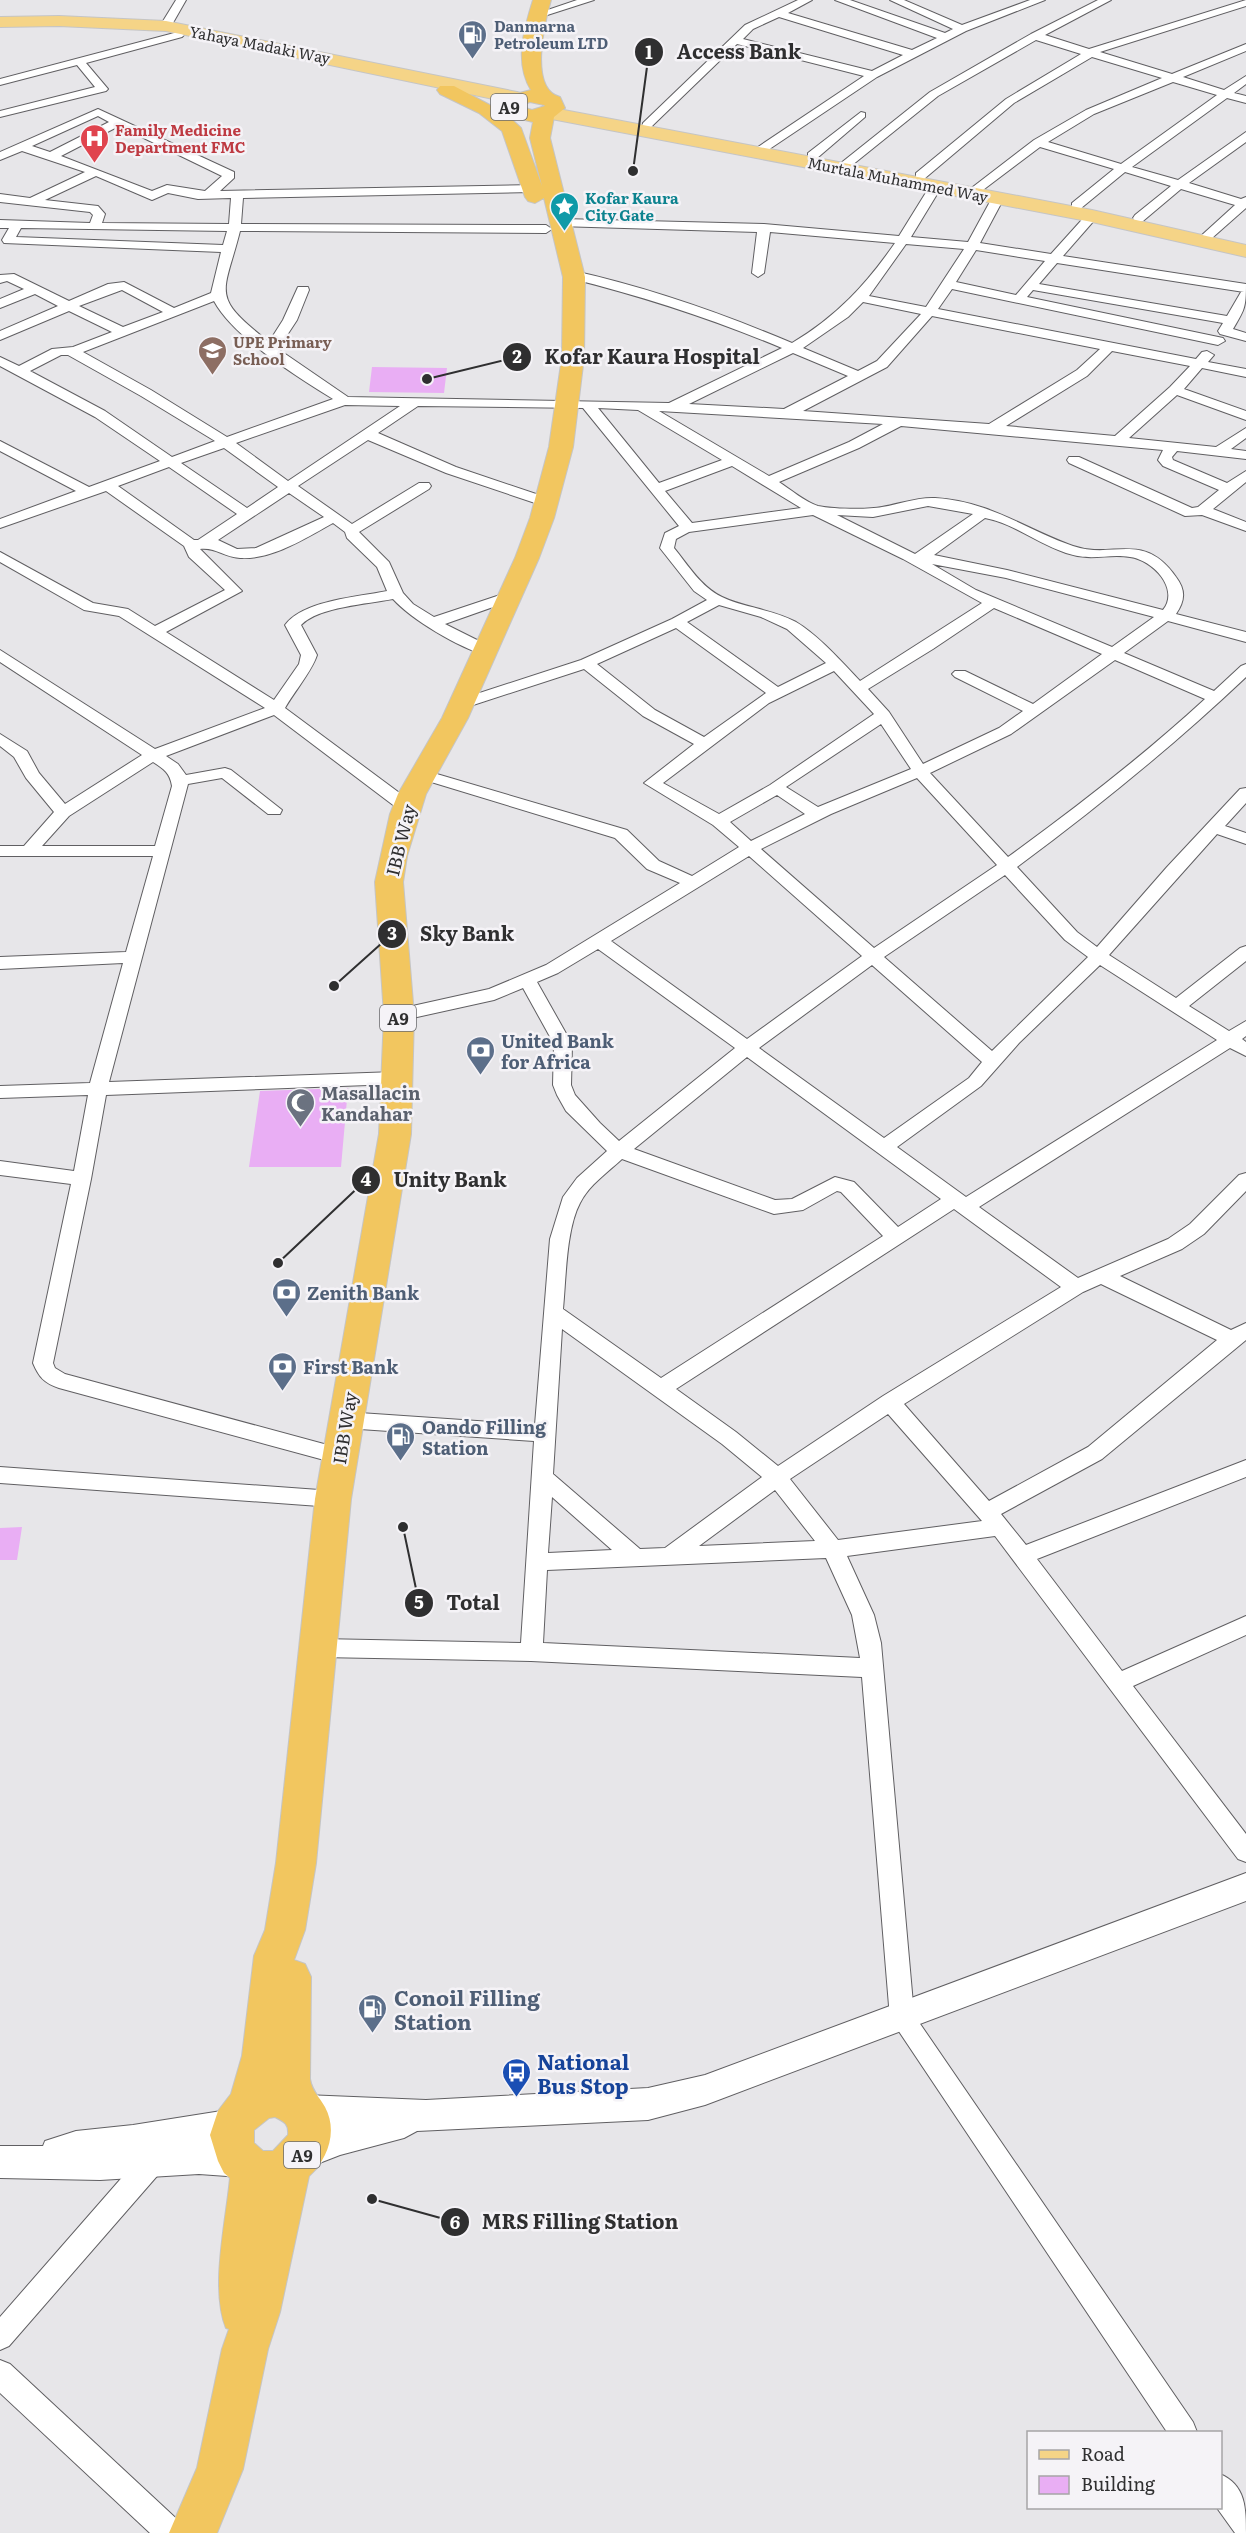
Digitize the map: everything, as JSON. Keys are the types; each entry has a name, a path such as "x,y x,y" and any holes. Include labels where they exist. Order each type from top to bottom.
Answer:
{"highway":[{"name":"A9","path":"538,4 522,24 517,56 518,104 547,114"},
{"name":"A9","path":"538,4 532,56 535,83 547,114"},
{"path":"447,90 486,109 511,128 532,188 554,226"},
{"name":"IBB Way","path":"285,1930 296,1863 320,1648 333,1499 395,1134 395,1078 399,1015 389,882 393,856 406,807 461,704 527,558 561,447 577,405 573,347 572,269 554,226 547,114 518,104"},
{"name":"A9","path":"262,2146 310,2139 311,2125 299,2106 289,2079 290,1969 285,1930"},
{"name":"A9","path":"193,2533 220,2469 245,2349 241,2286 262,2146 263,2056 274,1956 285,1930"},
{"path":"262,2146 264,2097 278,2096 299,2106"}],"main road":[{"name":"Yahaya Madaki Way","path":"0,22 59,21 172,31 283,51 518,104"},
{"name":"Yahaya Madaki Way","path":"0,28 172,31"},
{"name":"Yahaya Madaki Way","path":"283,51 486,99 518,104"},
{"name":"Murtala Muhammed Way","path":"547,114 647,125 812,156 928,181"},
{"name":"Murtala Muhammed Way","path":"547,114 1084,211 1246,251"},
{"name":"Murtala Muhammed Way","path":"974,190 998,198 1139,218 1246,243"}],"street":[{"path":"0,82 80,62 172,31 181,0"},
{"path":"538,4 589,0"},
{"path":"647,125 749,27 807,0"},
{"path":"840,0 945,37"},
{"path":"895,0 962,29"},
{"path":"910,6 926,0"},
{"path":"764,147 873,75 912,54 962,29 1039,0"},
{"path":"847,163 934,94 1035,36 1106,0"},
{"path":"672,407 792,348 860,298 903,240 928,181 1010,101 1104,47 1246,2"},
{"path":"777,13 912,54"},
{"path":"1035,36 1246,100"},
{"path":"734,40 873,75"},
{"path":"974,190 1038,143 1090,112 1246,47"},
{"path":"0,114 102,89 80,62"},
{"path":"1008,313 1052,259 1084,211 1124,167 1246,79"},
{"path":"0,156 93,112 98,112 230,175 208,195"},
{"path":"812,156 861,115"},
{"path":"52,156 118,122"},
{"path":"1139,218 1180,184 1246,136"},
{"path":"1038,143 1245,203"},
{"path":"18,147 52,156 96,172 148,196 154,196 165,189 190,195 208,195 532,188"},
{"path":"32,202 57,188 96,172"},
{"path":"237,193 235,227 219,287 225,311 241,327 345,401"},
{"path":"0,198 94,209 99,214 95,227"},
{"path":"786,414 882,364 893,354 928,311 973,246 998,198"},
{"path":"1208,235 1245,203"},
{"path":"0,224 95,227 764,228 973,246 1052,259 1186,296 1232,323 1246,337"},
{"path":"16,225 8,240 230,249"},
{"path":"758,273 764,228"},
{"path":"572,269 678,301 859,376"},
{"path":"0,279 9,277 122,332"},
{"path":"947,284 1008,313 1110,346 1246,374"},
{"path":"0,336 113,287 124,286 172,312"},
{"path":"1030,286 1186,296 1246,288"},
{"path":"72,352 172,312 219,287"},
{"path":"0,304 34,290"},
{"path":"271,349 290,321 303,290"},
{"path":"1120,439 1201,364 1232,323 1246,295"},
{"path":"860,298 928,311 1232,323"},
{"path":"0,324 13,331"},
{"path":"993,428 1082,373 1110,346"},
{"path":"20,371 57,352 69,350 146,393 225,442 352,530 352,535 384,565 396,594 408,607 432,623 486,650"},
{"path":"0,362 100,414 248,515"},
{"path":"1174,390 1246,416"},
{"path":"0,524 331,404 345,401 672,407 993,428 1120,439 1246,455"},
{"path":"107,485 191,544 201,545 209,542 414,403"},
{"path":"577,405 656,489 688,528"},
{"path":"641,406 815,510 914,557 971,593 1215,697"},
{"path":"767,482 854,445 897,422"},
{"path":"1218,452 1246,432"},
{"path":"367,434 451,470 546,502"},
{"path":"0,445 88,492"},
{"path":"1174,446 1165,456 1168,464 1229,489"},
{"path":"1074,460 1190,513 1203,510 1246,475"},
{"path":"656,489 733,461"},
{"path":"352,530 424,486"},
{"path":"399,1015 472,999 528,981 750,848 817,814 919,770 950,759 1005,731 1167,615 1177,599 1176,590 1164,571 1144,554 1131,551 1092,554 1077,552 1007,520 938,502 915,503 873,513 815,510 688,528 674,531 669,537 666,548 699,588 717,600 785,622 836,664 884,715 919,770 1071,936 1098,956 1246,1050"},
{"path":"0,509 16,518"},
{"path":"1203,510 1246,527"},
{"path":"914,557 980,513"},
{"path":"209,542 230,552 245,555 291,539 334,517"},
{"path":"156,632 235,591 194,554 191,544"},
{"path":"0,556 89,607 123,612 156,632 276,709 406,807"},
{"path":"914,557 1007,574 1246,637"},
{"path":"29,850 63,812 153,755 276,709 296,676 306,665 309,655 293,625 300,616 338,605 396,594"},
{"path":"432,623 511,596"},
{"path":"461,704 586,663 677,622 717,600"},
{"path":"859,688 928,646 993,602"},
{"path":"677,622 776,693"},
{"path":"0,655 172,767 180,786 98,1088 82,1179 43,1363 47,1373 59,1380 339,1456"},
{"path":"586,663 649,713 703,743"},
{"path":"836,664 776,693 746,711 652,783 719,821 993,1062"},
{"path":"531,1652 553,1312 560,1239 570,1202 584,1183 619,1151 746,1049 873,956 1008,865 1085,809 1172,738 1246,669"},
{"path":"960,674 1035,711"},
{"path":"719,821 777,788 778,785 884,715"},
{"path":"0,740 21,754 32,775 63,812"},
{"path":"179,781 225,774 273,810"},
{"path":"424,775 621,834 631,841 646,860 674,876 693,882"},
{"path":"777,788 817,814"},
{"path":"884,1148 975,1082 1098,956 1246,793"},
{"path":"1215,828 1246,839"},
{"path":"0,851 162,851"},
{"path":"598,940 1076,1287"},
{"path":"1177,1006 1246,952"},
{"path":"0,963 134,957"},
{"path":"528,981 563,1044 562,1085 566,1095 573,1107 619,1151 774,1207 796,1205 835,1184 841,1184 847,1187 896,1237"},
{"path":"660,1389 896,1237 960,1203 1230,1040 1246,1027"},
{"path":"0,1092 395,1078"},
{"path":"0,1168 82,1179"},
{"path":"669,1556 777,1477 890,1402 1076,1287 1175,1244 1197,1229 1246,1180"},
{"path":"537,1562 833,1549 993,1520 1121,1433 1239,1334 1102,1276"},
{"path":"553,1312 729,1438 777,1477 833,1549 863,1615 870,1643 902,2018 1182,2431"},
{"path":"890,1402 993,1520 1246,1852"},
{"path":"345,1420 545,1434"},
{"path":"1021,1556 1246,1468"},
{"path":"0,1475 333,1499"},
{"path":"542,1478 635,1557"},
{"path":"1118,1683 1246,1625"},
{"path":"320,1648 531,1652 873,1668"},
{"path":"299,2106 426,2116 648,2104 705,2090 1246,1887"},
{"path":"14,2161 80,2164 193,2157 262,2146 340,2139 426,2116"},
{"path":"14,2161 76,2147 133,2141 262,2146"},
{"path":"0,2337 155,2159"},
{"path":"0,2374 171,2533"},
{"path":"1222,2490 1246,2526"}],"building":[{"path":"372,367 447,368 444,393 369,392"},
{"name":"Masallacin Kandahar","path":"348,1088 341,1167 249,1167 260,1091"},
{"path":"22,1527 17,1560 0,1560 0,1528"}],"place":[{"name":"Danmarna Petroleum LTD","path":"473,60"},
{"name":"Family Medicine Department FMC","path":"94,164"},
{"name":"Access Bank","path":"633,171"},
{"name":"Kofar Kaura City Gate","path":"564,232"},
{"name":"UPE Primary School","path":"212,376"},
{"name":"Kofar Kaura Hospital","path":"427,379"},
{"name":"Sky Bank","path":"334,986"},
{"name":"United Bank for Africa","path":"480,1076"},
{"name":"Masallacin Kandahar","path":"300,1128"},
{"name":"Unity Bank","path":"278,1263"},
{"name":"Zenith Bank","path":"286,1318"},
{"name":"First Bank","path":"282,1392"},
{"name":"Oando Filling Station","path":"401,1462"},
{"name":"Total","path":"403,1527"},
{"name":"Conoil Filling Station","path":"373,2034"},
{"name":"National Bus Stop","path":"516,2098"},
{"name":"MRS Filling Station","path":"372,2199"}]}
